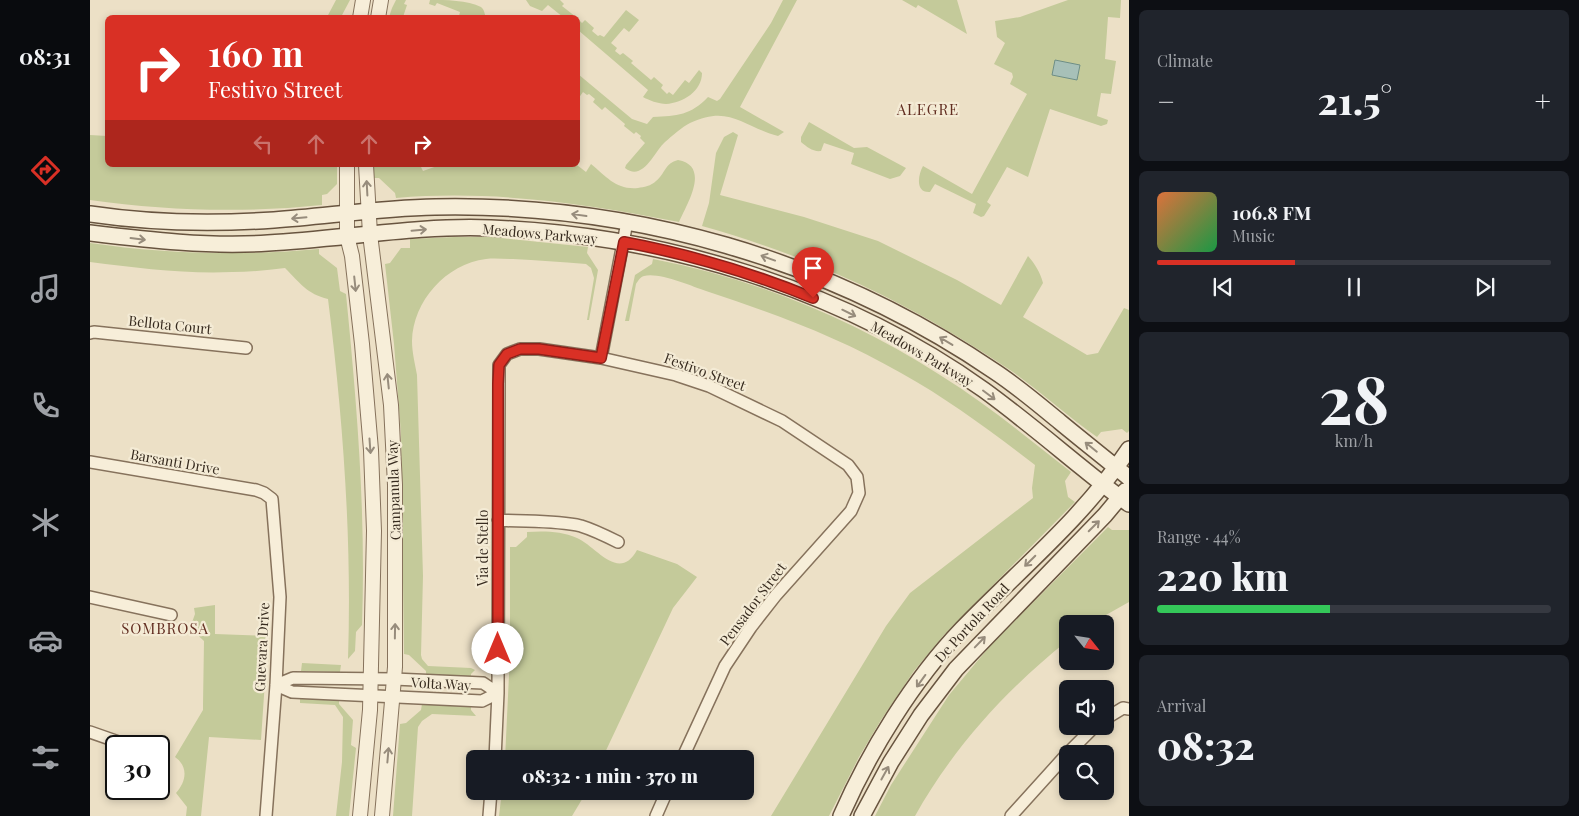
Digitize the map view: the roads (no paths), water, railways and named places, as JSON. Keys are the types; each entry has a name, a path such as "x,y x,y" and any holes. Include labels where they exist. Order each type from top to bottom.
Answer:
{"main road":[{"name":"Meadows Parkway","path":"90,214 158,221 213,222 270,220 347,214 368,210 487,207 562,212 687,234 746,250 804,271 851,291 940,338 994,371 1129,478"},
{"name":"Meadows Parkway","path":"90,233 155,241 217,244 267,243 434,228 490,228 624,242 716,264 778,284 830,304 932,357 983,390 1103,485 1126,496"},
{"name":"De Portola Road","path":"841,816 873,752 938,656 961,630 1090,502 1117,468 1129,449"},
{"name":"De Portola Road","path":"862,816 891,762 956,669 979,643 1126,496"}],"street":[{"path":"360,15 363,0"},
{"path":"378,15 381,0"},
{"name":"Campanula Way","path":"347,167 347,236 352,256 362,344 371,450 374,531 370,695 360,816"},
{"name":"Campanula Way","path":"366,167 370,234 391,405 395,512 394,679 382,816"},
{"path":"601,358 627,222"},
{"name":"Bellota Court","path":"90,333 246,348"},
{"name":"Festivo Street","path":"520,349 539,349 601,358 676,375 709,386 782,422 848,465 858,477"},
{"name":"Via de Stello","path":"495,750 498,693 499,365 507,354 520,349"},
{"name":"Barsanti Drive","path":"90,462 256,490"},
{"name":"Pensador Street","path":"686,750 725,666 751,627 776,595 851,511 859,492 858,477"},
{"name":"Guevara Drive","path":"256,490 272,499 280,597 276,685 266,816"},
{"path":"498,520 581,526 618,542"},
{"path":"90,597 171,615"},
{"name":"Volta Way","path":"293,678 394,679 483,683 498,693 482,701 292,692 276,685 293,678"},
{"path":"1114,714 1123,708 1129,709"},
{"path":"90,732 105,737"},
{"path":"1016,814 1067,754 1086,735"},
{"path":"489,816 490,800"},
{"path":"656,816 663,800"}],"water":[{"path":"1055,60 1080,65 1077,80 1052,75"}],"district":[{"name":"ALEGRE","path":"928,110"},
{"name":"SOMBROSA","path":"165,629"}]}
